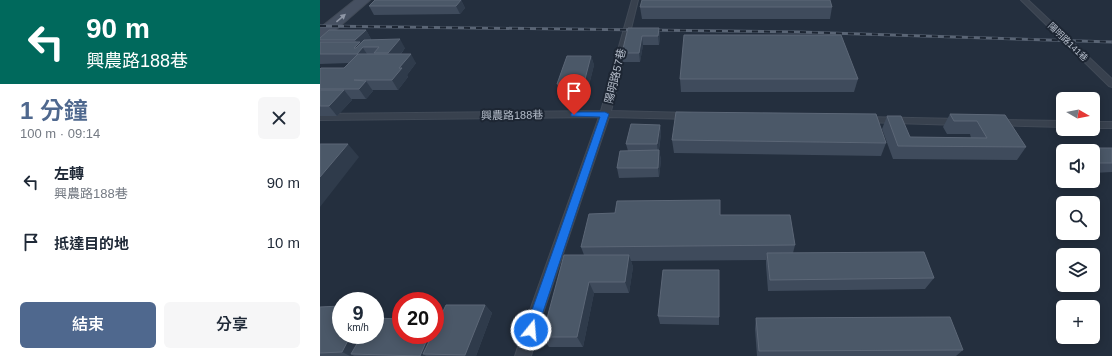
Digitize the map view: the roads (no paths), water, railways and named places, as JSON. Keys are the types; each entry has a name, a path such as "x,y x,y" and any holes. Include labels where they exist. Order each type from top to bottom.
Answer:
{"main road":[{"path":"320,20 344,0"},
{"path":"320,36 363,0"}],"lane":[{"name":"陽明路57巷","path":"523,356 535,316 605,114 635,0"},
{"name":"陽明路141巷","path":"1024,0 1112,84"},
{"name":"興農路188巷","path":"320,117 605,114 700,116"},
{"path":"858,120 968,122"},
{"path":"984,122 1056,124"},
{"path":"1100,125 1112,125"}],"railway":[{"path":"320,26 798,32 1112,42"}]}
